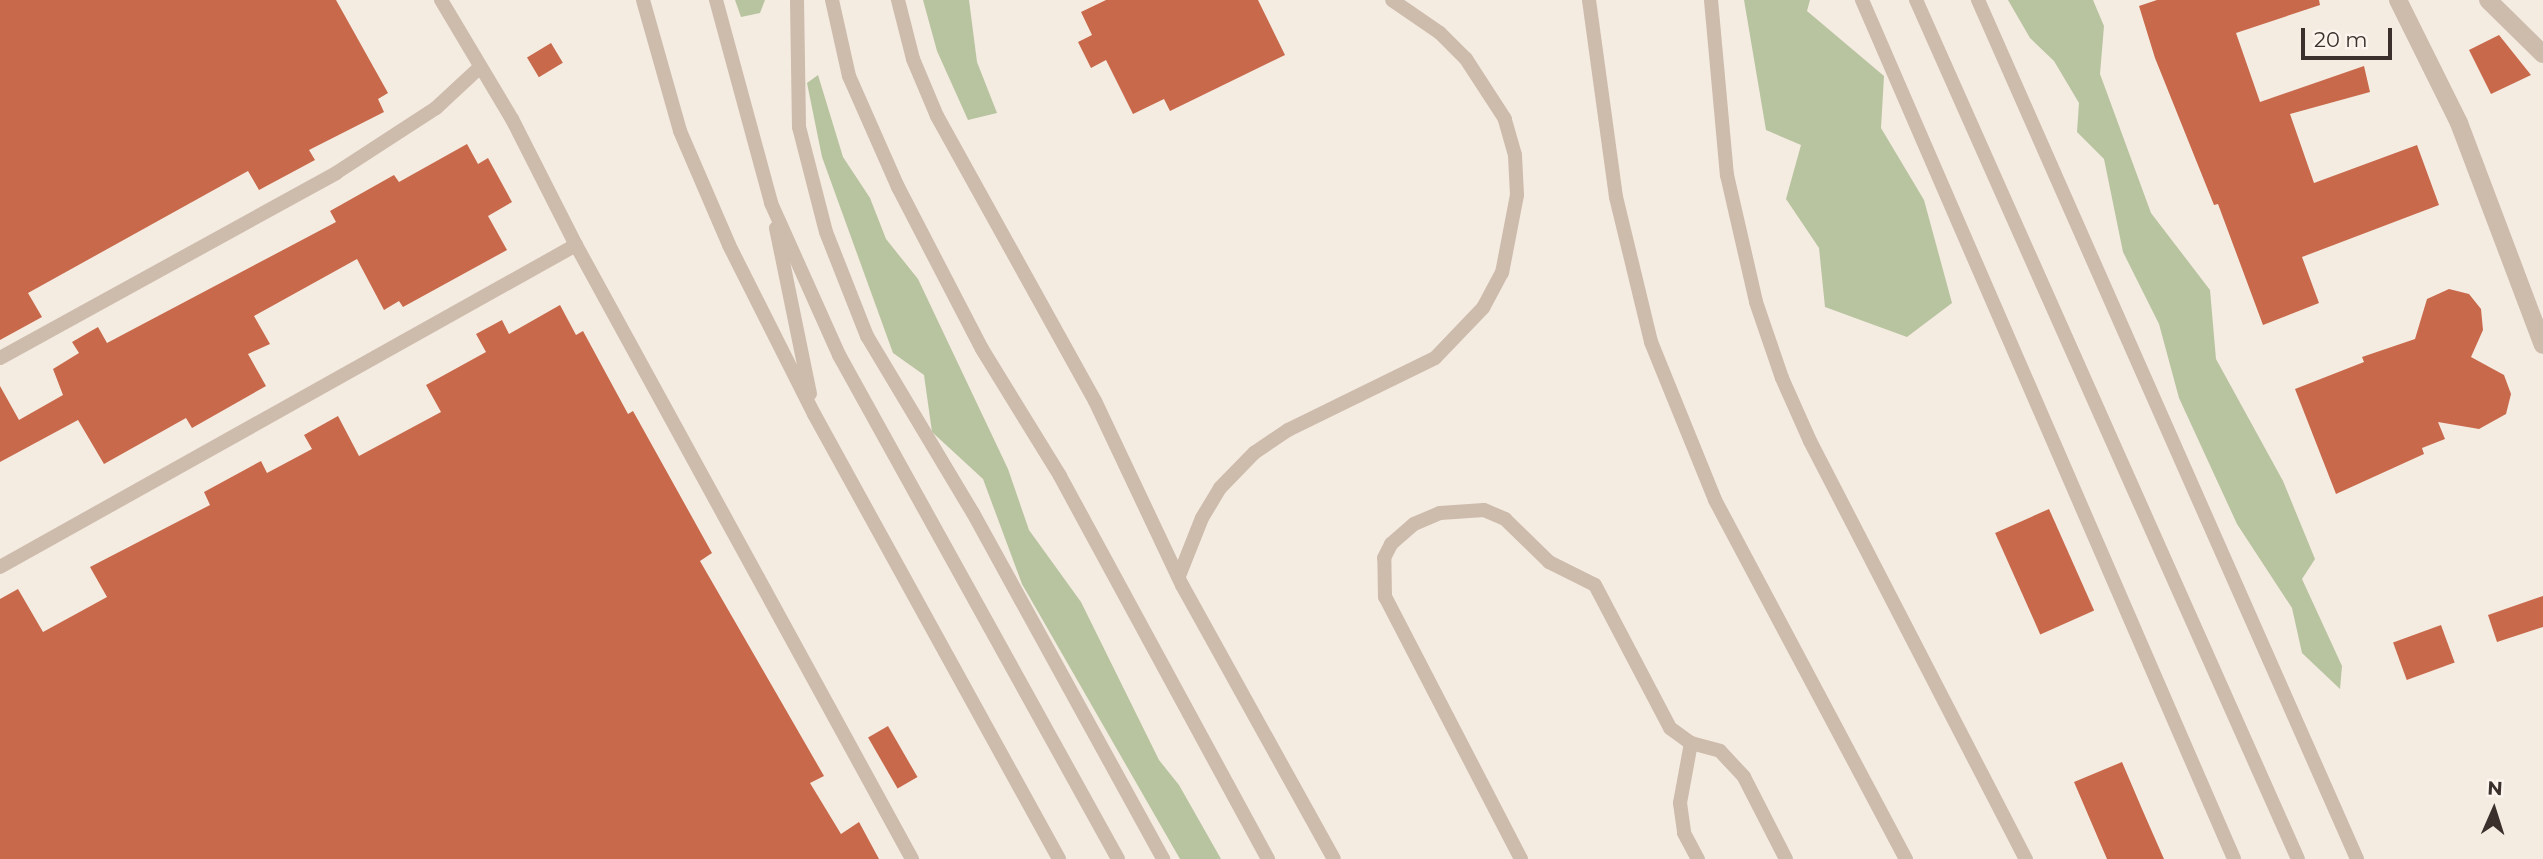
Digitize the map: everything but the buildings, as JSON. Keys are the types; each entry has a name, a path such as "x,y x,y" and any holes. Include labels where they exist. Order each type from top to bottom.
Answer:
{"street":[{"path":"2398,0 2459,123 2543,345"},
{"path":"2488,0 2543,54"}],"lane":[{"path":"441,0 479,68 512,119 576,245 912,859"},
{"path":"643,0 662,78 701,185 814,414 1059,859"},
{"path":"716,0 771,203 814,414"},
{"path":"797,0 800,127 826,232 867,336 973,513 1163,859"},
{"path":"832,0 849,76 917,223 1268,859"},
{"path":"898,0 913,59 937,116 1095,401 1178,576 1334,859"},
{"path":"1589,0 1616,197 1635,284 1665,380 1715,500 1906,859"},
{"path":"1711,0 1727,175 1756,302 1782,378 1810,441 2025,859"},
{"path":"1862,0 2234,859"},
{"path":"1916,0 2298,859"},
{"path":"1978,0 2357,859"},
{"path":"1178,576 1202,518 1220,488 1254,453 1288,430 1435,358 1483,308 1502,273 1517,195 1515,155 1505,119 1466,59 1440,33 1400,2"},
{"path":"0,358 336,173 436,108 479,68"},
{"path":"771,203 839,355 1118,859"},
{"path":"0,567 576,245"},
{"path":"1521,859 1385,597 1384,558 1391,544 1414,524 1440,513 1485,510 1505,519 1549,562 1595,585 1670,728 1691,743 1720,751 1744,777 1786,859"},
{"path":"1691,743 1681,803 1684,833 1698,859"}],"green space":[{"path":"735,0 765,0 760,13 741,17"},
{"path":"923,0 969,0 977,62 997,113 968,120 937,51"},
{"path":"1744,0 1810,0 1807,11 1884,76 1881,128 1924,200 1952,303 1907,337 1825,307 1819,248 1786,199 1801,145 1766,130"},
{"path":"2008,0 2093,0 2104,26 2100,74 2151,213 2210,290 2216,359 2283,481 2315,559 2302,579 2342,666 2340,689 2302,653 2292,608 2237,524 2179,398 2159,324 2123,252 2104,159 2077,132 2079,103 2054,61 2030,38"},
{"path":"818,75 843,157 870,198 886,239 918,279 1008,469 1029,530 1081,602 1159,760 1179,785 1221,859 1180,859 1022,584 983,479 932,432 924,375 893,353 822,157 807,83"}]}
